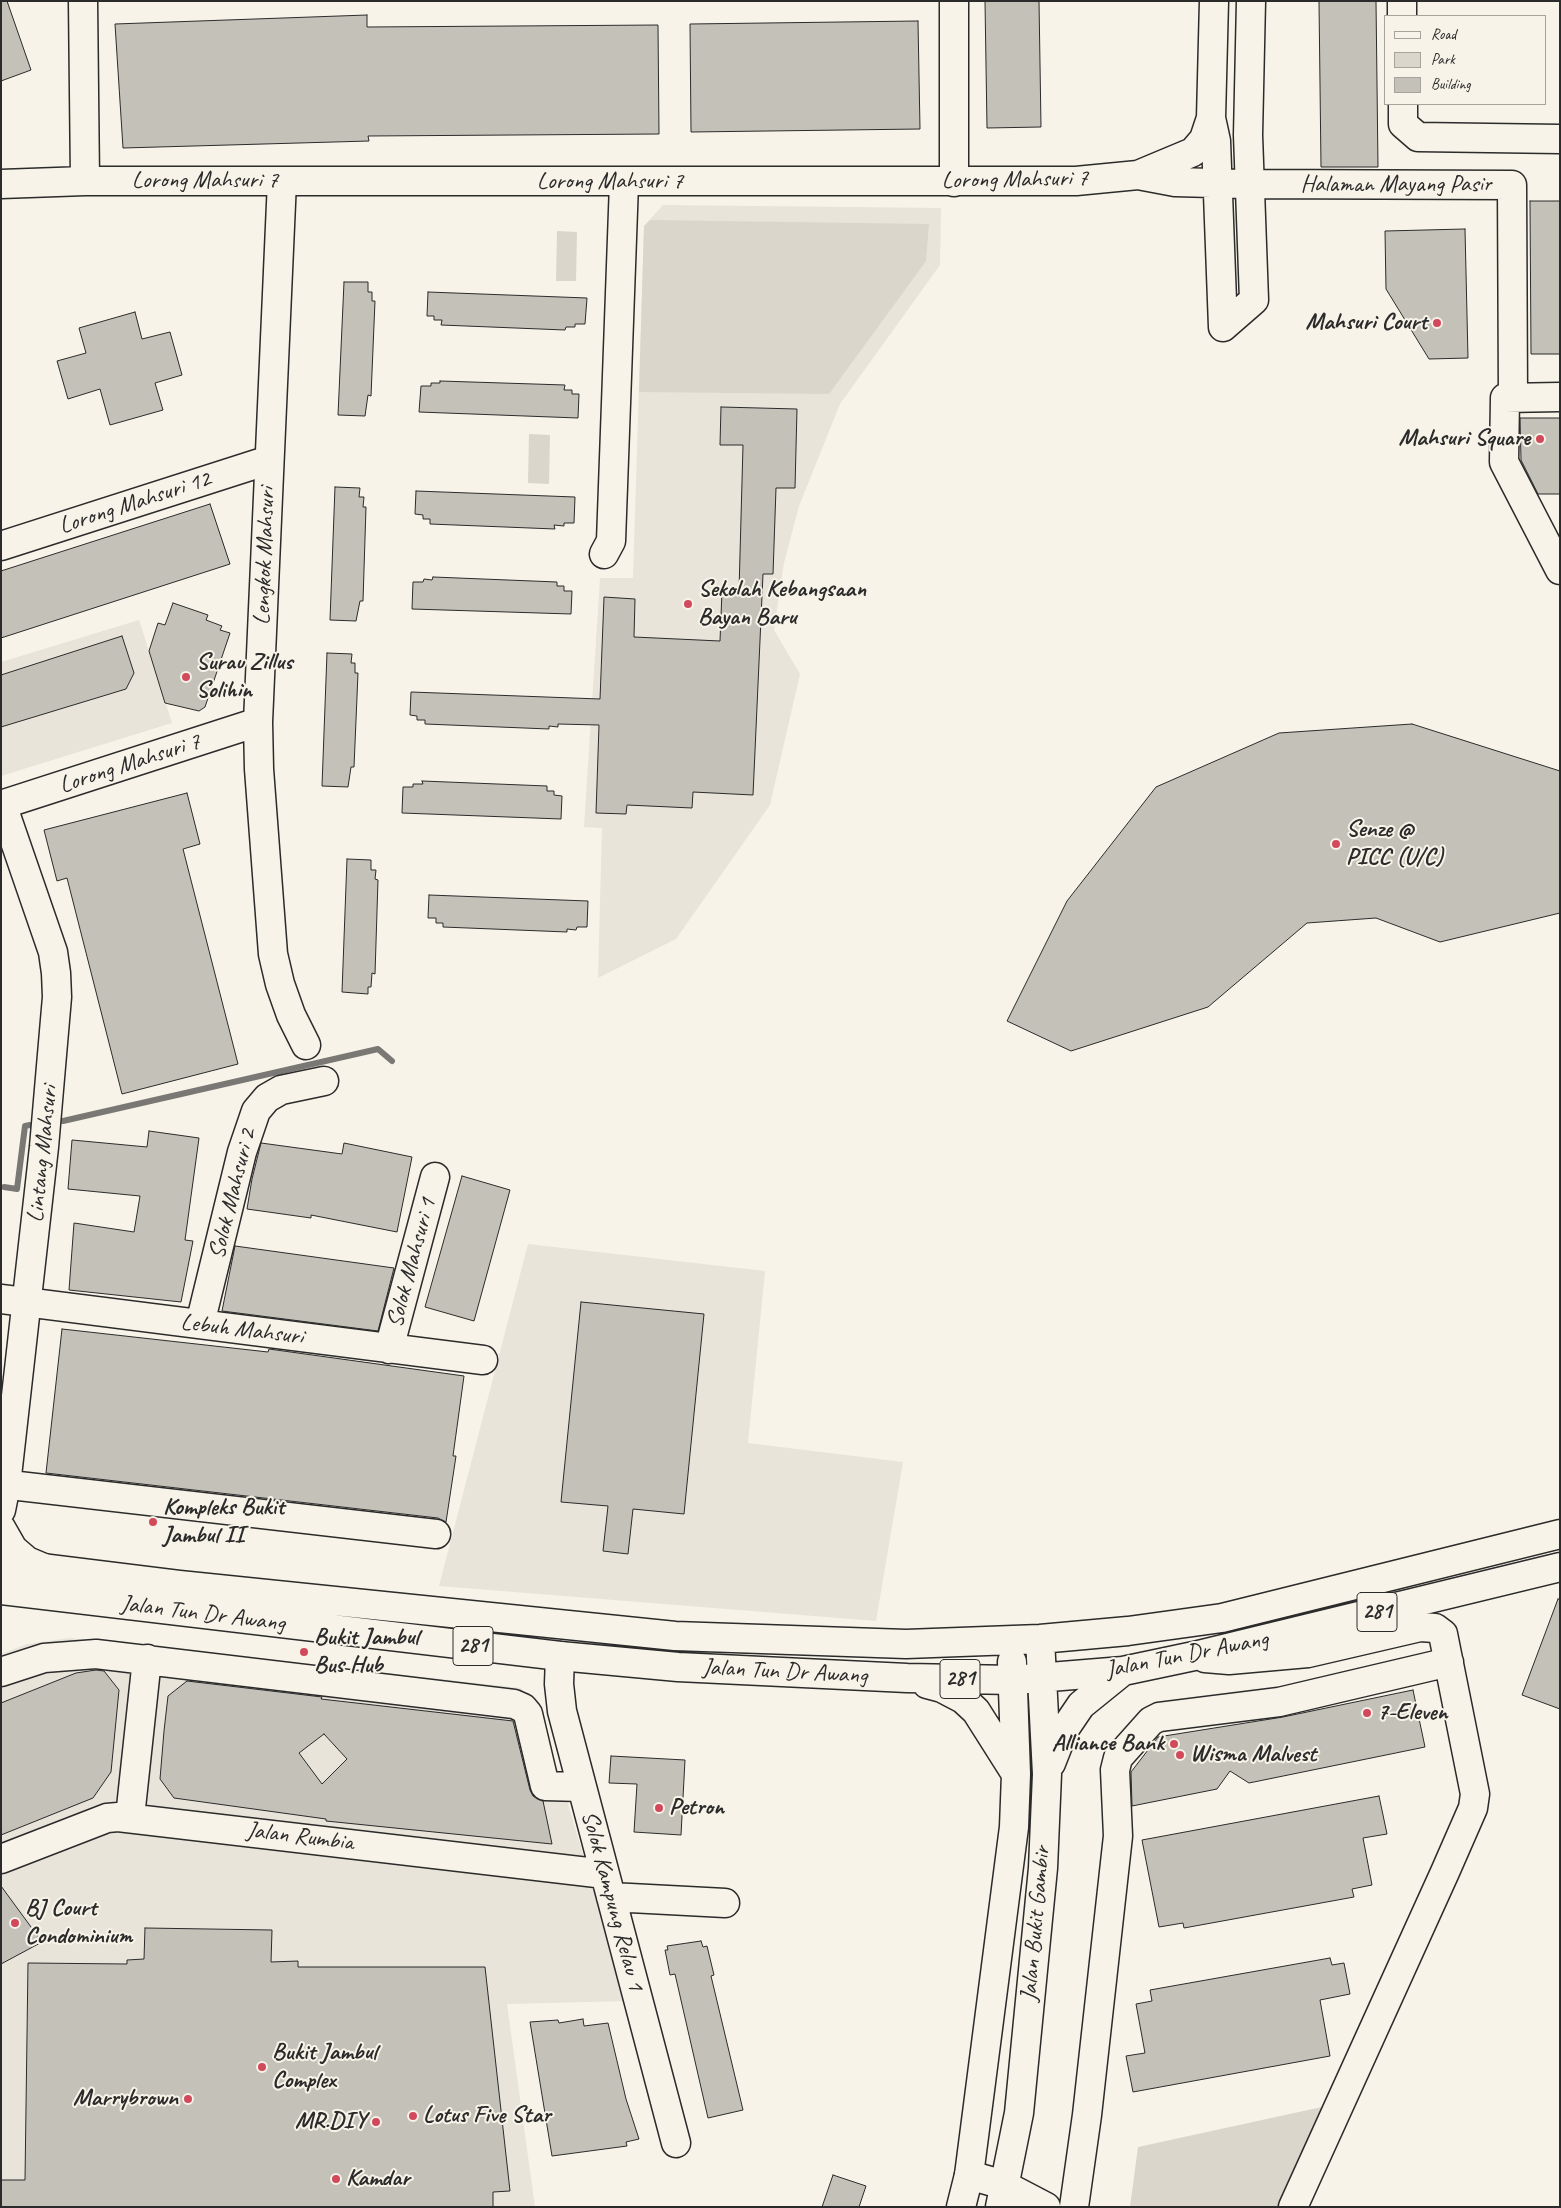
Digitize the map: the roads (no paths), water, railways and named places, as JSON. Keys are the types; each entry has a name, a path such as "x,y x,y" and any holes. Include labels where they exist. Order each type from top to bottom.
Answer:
{"street":[{"path":"83,1 85,181"},
{"path":"954,1 954,182"},
{"path":"1214,1 1211,118 1216,141 1223,327 1254,300 1248,135 1251,1"},
{"path":"1402,1 1402,15"},
{"path":"1403,105 1403,124 1418,137 1560,139"},
{"path":"1138,174 1193,152 1204,139 1211,118"},
{"name":"Lorong Mahsuri 7","path":"1,184 85,181 624,183 1076,181 1138,174 1175,182 1217,182"},
{"name":"Lengkok Mahsuri","path":"282,181 258,722 259,769 273,954 280,984 291,1015 306,1045"},
{"name":"Halaman Mayang Pasir","path":"1217,182 1249,184 1512,185 1513,398"},
{"path":"604,554 612,541 624,183"},
{"path":"1560,397 1505,398 1504,462 1560,570"},
{"name":"Lorong Mahsuri 12","path":"1,546 270,460"},
{"name":"Lorong Mahsuri 7","path":"2,804 258,722"},
{"name":"Lintang Mahsuri","path":"2,804 53,952 57,997 44,1147 14,1300 3,1493"},
{"name":"Solok Mahsuri 2","path":"200,1324 242,1152 256,1111 268,1098 281,1090 324,1081"},
{"name":"Solok Mahsuri 1","path":"389,1349 435,1177"},
{"name":"Lebuh Mahsuri","path":"14,1300 483,1360"},
{"path":"3,1493 436,1534"},
{"path":"1,1528 13,1549 27,1561 49,1570"},
{"name":"Jalan Tun Dr Awang","path":"1,1563 49,1570 675,1636 906,1644 1040,1639 1128,1631 1222,1618 1560,1534"},
{"name":"Jalan Tun Dr Awang","path":"1,1590 560,1656 678,1667 907,1678 1013,1680 1122,1670 1194,1656 1560,1567"},
{"path":"1,1605 42,1596"},
{"path":"1194,1656 1228,1660 1308,1654 1420,1627 1435,1628 1443,1634 1474,1794 1473,1808 1293,2207"},
{"name":"Jalan Bukit Gambir","path":"1005,2200 1018,2113 1043,1868 1047,1774 1040,1639"},
{"name":"Jalan Bukit Gambir","path":"961,2207 969,2175 1014,1827 1016,1774 1010,1641"},
{"path":"1,1672 44,1658 96,1654 514,1704 523,1708 528,1714 545,1786 582,1787"},
{"name":"Solok Kampung Relau 1","path":"560,1656 559,1684 562,1711 676,2143"},
{"path":"130,1817 147,1659"},
{"path":"1074,2207 1087,2115 1118,1836 1115,1770 1118,1758 1151,1721 1159,1717 1279,1702 1449,1662"},
{"path":"1047,1774 1064,1730 1081,1706 1122,1670"},
{"path":"907,1678 942,1688 963,1699 976,1711 1016,1774"},
{"name":"Jalan Rumbia","path":"1,1859 107,1818 130,1817 725,1903"},
{"path":"969,2175 1005,2200 1034,2207"},
{"path":"1005,2200 1046,2207"}],"waterway":[{"path":"63,1121 378,1049 392,1061"},
{"path":"4,1187 17,1189 25,1126 30,1125"}],"place":[{"name":"Mahsuri Court","path":"1437,323"},
{"name":"Mahsuri Square","path":"1540,439"},
{"name":"Sekolah Kebangsaan Bayan Baru","path":"688,604"},
{"name":"Surau Zillus Solihin","path":"186,677"},
{"name":"Senze @ PICC (U/C)","path":"1336,844"},
{"name":"Kompleks Bukit Jambul II","path":"153,1522"},
{"name":"Bukit Jambul Bus Hub","path":"304,1652"},
{"name":"7-Eleven","path":"1367,1713"},
{"name":"Alliance Bank","path":"1174,1744"},
{"name":"Wisma Malvest","path":"1180,1755"},
{"name":"Petron","path":"659,1808"},
{"name":"BJ Court Condominium","path":"15,1923"},
{"name":"Bukit Jambul Complex","path":"262,2067"},
{"name":"Marrybrown","path":"188,2099"},
{"name":"Lotus Five Star","path":"413,2116"},
{"name":"MR.DIY","path":"376,2122"},
{"name":"Kamdar","path":"336,2179"}]}
